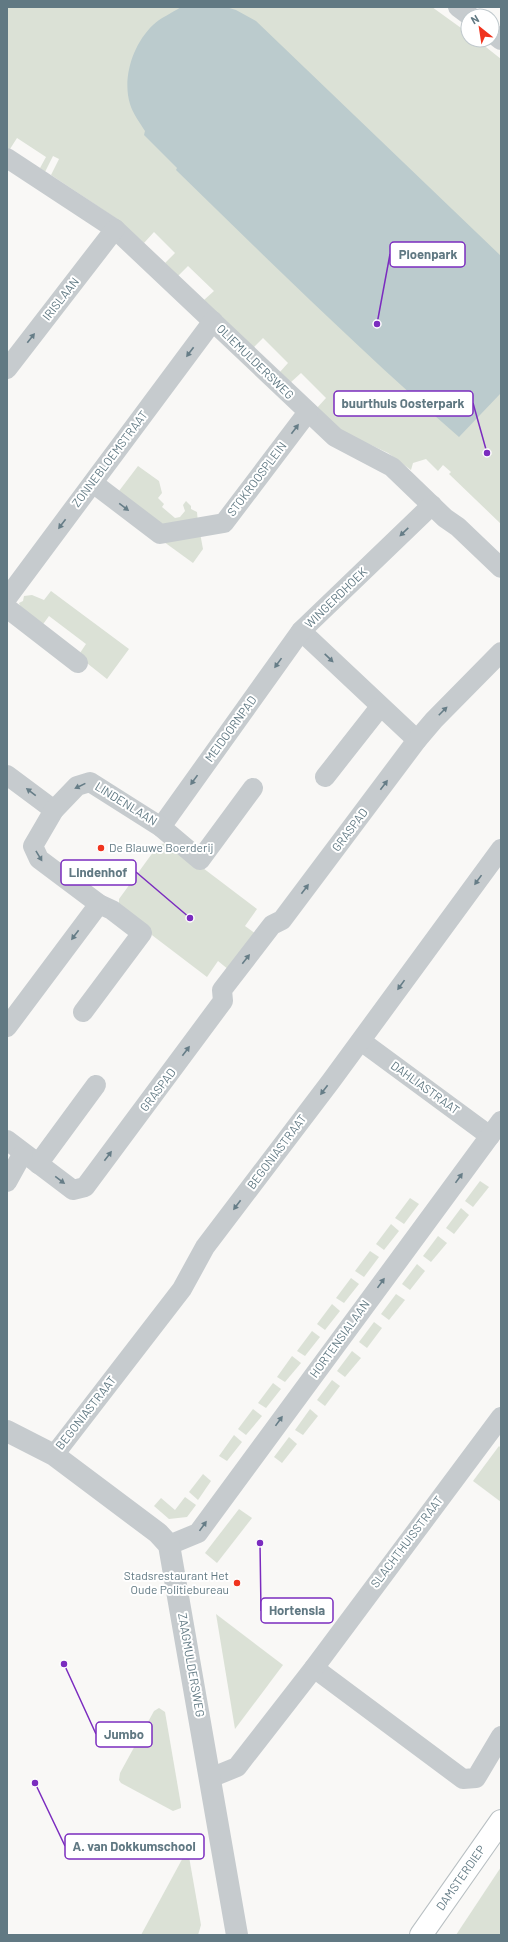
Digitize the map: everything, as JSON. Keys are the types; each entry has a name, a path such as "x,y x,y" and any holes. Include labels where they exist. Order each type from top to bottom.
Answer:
{"main road":[{"name":"DAMSTERDIEP","path":"422,1935 501,1821"}],"street":[{"name":"OLIEMULDERSWEG","path":"7,158 115,229 335,437 392,467 501,568"},
{"name":"IRISLAAN","path":"7,369 115,229"},
{"name":"ZONNEBLOEMSTRAAT","path":"7,598 213,321"},
{"name":"STOKROOSPLEIN","path":"93,483 160,534 224,523 308,412"},
{"name":"WINGERDHOEK","path":"417,740 301,631 432,505"},
{"path":"7,608 78,663"},
{"name":"MEIDOORNPAD","path":"161,827 301,631"},
{"path":"417,740 434,720 501,652"},
{"path":"325,777 380,706"},
{"name":"GRASPAD","path":"31,1158 73,1190 85,1187 223,1001 222,990 272,925 282,920 417,740"},
{"path":"7,775 54,810"},
{"name":"LINDENLAAN","path":"99,904 39,859 34,846 54,810 77,786 90,782 161,827 200,860 253,788"},
{"name":"BEGONIASTRAAT","path":"54,1456 182,1289 205,1247 361,1041 501,849"},
{"path":"7,1027 99,904 112,910 142,933 83,1012"},
{"name":"DAHLIASTRAAT","path":"361,1041 496,1128"},
{"path":"7,1182 31,1158 96,1085"},
{"name":"HORTENSIALAAN","path":"169,1545 198,1533 496,1128"},
{"path":"7,1140 31,1158"},
{"name":"SLACHTHUISSTRAAT","path":"210,1778 238,1767 314,1668 501,1417"},
{"path":"7,1430 54,1456 158,1533 169,1545"},
{"name":"ZAAGMULDERSWEG","path":"169,1545 237,1935"},
{"path":"314,1668 463,1779 476,1778 501,1736"}],"shaded area":[{"path":"7,7 432,7 460,27 460,48 487,48 501,59 501,524 449,474 451,472 443,465 438,471 426,459 413,463 411,470 388,453 343,432 316,409 326,398 301,373 290,383 279,373 288,363 263,338 253,348 204,300 214,291 188,266 178,276 165,263 175,253 154,232 144,243 117,219 51,175 59,159 53,156 45,172 40,168 46,157 17,138 10,149 7,148"},
{"path":"181,7 226,7 236,10 256,21 501,256 501,393 459,437 351,339 281,272 176,170 177,168 144,135 145,131 133,111 128,94 127,83 131,62 140,42 153,25"},
{"path":"138,466 159,481 162,493 158,498 164,504 162,507 175,518 180,517 185,511 183,505 186,501 191,506 191,509 197,512 198,523 160,528 116,495"},
{"path":"200,533 203,549 193,563 160,539"},
{"path":"51,591 129,649 107,679 78,656 86,644 49,616 41,627 22,611 19,603 23,601 24,596 32,595 44,600"},
{"path":"170,843 257,909 245,926 256,934 229,970 218,961 207,977 119,910 119,899 159,844"},
{"path":"480,1181 489,1187 473,1207 465,1201"},
{"path":"410,1198 419,1204 404,1224 395,1218"},
{"path":"461,1208 469,1215 454,1234 446,1228"},
{"path":"391,1224 399,1231 384,1250 376,1244"},
{"path":"438,1236 447,1243 431,1262 423,1256"},
{"path":"370,1251 379,1257 364,1277 355,1271"},
{"path":"417,1264 425,1271 410,1290 402,1284"},
{"path":"351,1278 359,1284 344,1303 336,1298"},
{"path":"396,1294 405,1300 389,1320 381,1314"},
{"path":"332,1304 340,1311 325,1330 317,1324"},
{"path":"374,1322 382,1328 367,1348 359,1342"},
{"path":"312,1331 320,1337 305,1356 297,1351"},
{"path":"352,1351 361,1358 345,1377 337,1371"},
{"path":"292,1356 301,1363 285,1382 277,1377"},
{"path":"332,1380 340,1386 325,1406 317,1400"},
{"path":"273,1383 281,1389 266,1408 258,1403"},
{"path":"253,1409 262,1416 246,1435 238,1429"},
{"path":"310,1409 318,1416 303,1435 295,1430"},
{"path":"234,1435 242,1442 227,1461 219,1456"},
{"path":"289,1437 297,1444 282,1463 274,1457"},
{"path":"499,1446 501,1448 501,1502 473,1481"},
{"path":"203,1474 211,1481 198,1500 189,1492"},
{"path":"185,1497 196,1505 187,1517 169,1519 154,1506 161,1498 175,1510"},
{"path":"239,1509 252,1518 217,1563 205,1553"},
{"path":"216,1614 283,1665 235,1729"},
{"path":"159,1708 165,1712 181,1805 181,1808 173,1811 121,1783 119,1780 120,1773 154,1711"},
{"path":"188,1851 201,1925 198,1935 141,1935 186,1852"},
{"path":"501,1867 501,1935 456,1935"}],"place":[{"name":"Pioenpark","path":"377,324"},
{"name":"buurthuis Oosterpark","path":"487,453"},
{"name":"De Blauwe Boerderij","path":"101,848"},
{"name":"Lindenhof","path":"190,918"},
{"name":"Hortensia","path":"260,1543"},
{"name":"Stadsrestaurant Het Oude Politiebureau","path":"237,1583"},
{"name":"Jumbo","path":"64,1664"},
{"name":"A. van Dokkumschool","path":"35,1783"}]}
